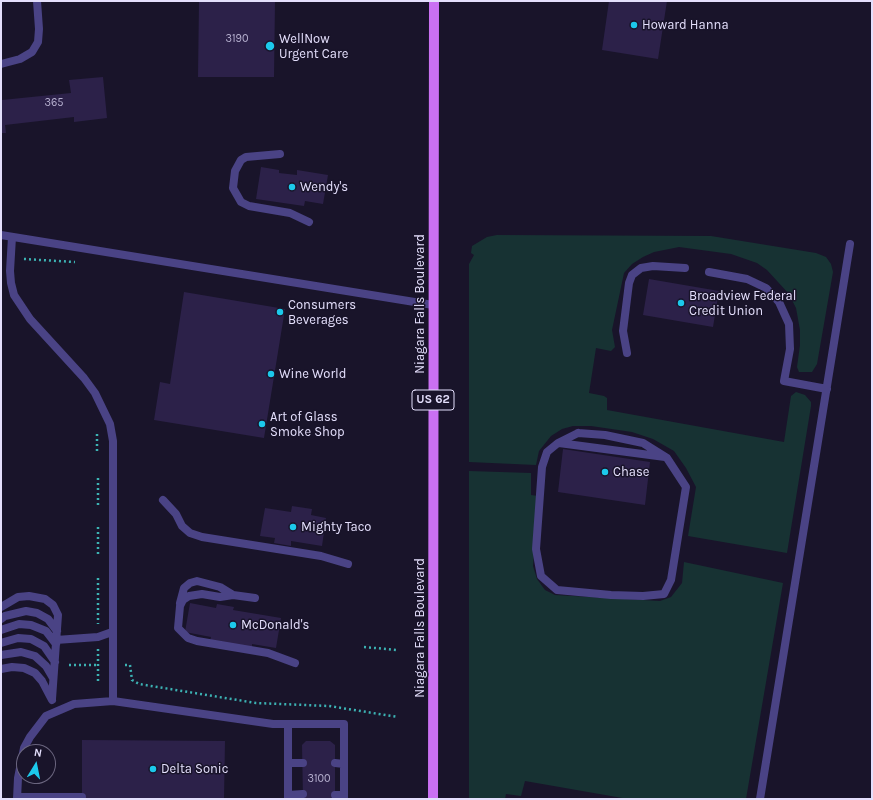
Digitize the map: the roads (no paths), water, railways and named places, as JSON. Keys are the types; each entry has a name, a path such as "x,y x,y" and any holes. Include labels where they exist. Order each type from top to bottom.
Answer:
{"main road":[{"name":"Niagara Falls Boulevard","path":"433,799 434,1"}],"lane":[{"path":"1,64 20,59 32,52 38,42 39,29 37,1"},
{"path":"280,154 253,156 241,160 235,170 233,188 241,202 249,206 290,213 309,222"},
{"path":"1,235 433,305"},
{"path":"12,237 10,283 14,295 30,319 84,378 96,394 110,424 113,441 112,701"},
{"path":"760,799 850,244"},
{"path":"627,353 623,331 629,283 632,275 641,268 653,266 686,268"},
{"path":"709,272 746,279 766,288 779,302 789,324 790,349 784,381 827,389"},
{"path":"578,434 605,434 643,443 667,458 686,487 671,580 664,594 643,596 611,595 557,590 548,584 541,576 536,549 542,467 547,452 558,443 578,434"},
{"path":"558,443 667,458"},
{"path":"163,500 176,514 182,526 190,533 202,537 321,556 348,564"},
{"path":"233,595 220,587 197,581 190,583 184,588 180,606 178,628 188,638 268,653 295,663"},
{"path":"180,606 183,600 195,594 220,597 233,595 255,598"},
{"path":"1,607 18,597 29,596 45,598 53,605 58,615 52,699"},
{"path":"1,619 5,616 26,611 36,613 48,619 57,631"},
{"path":"1,630 19,624 31,625 46,631 56,642"},
{"path":"56,642 98,637 112,632"},
{"path":"1,643 18,638 31,639 44,646 54,662"},
{"path":"1,655 21,652 35,656 46,666 53,678"},
{"path":"1,669 12,667 24,668 34,673 42,681 58,710"},
{"path":"82,797 17,798 20,766 24,748 30,737 46,716 74,704 112,701 273,724 344,724 344,797 335,795"},
{"path":"288,724 288,797 302,794"},
{"path":"288,763 302,763"},
{"path":"335,763 344,764"}],"place":[{"name":"Howard Hanna","path":"634,25"},
{"name":"WellNow Urgent Care","path":"270,46"},
{"name":"Wendy's","path":"292,187"},
{"name":"Broadview Federal Credit Union","path":"681,303"},
{"name":"Consumers Beverages","path":"280,312"},
{"name":"Wine World","path":"271,374"},
{"name":"Art of Glass Smoke Shop","path":"262,424"},
{"name":"Chase","path":"605,472"},
{"name":"Mighty Taco","path":"293,527"},
{"name":"McDonald's","path":"233,625"},
{"name":"Delta Sonic","path":"153,769"}]}
